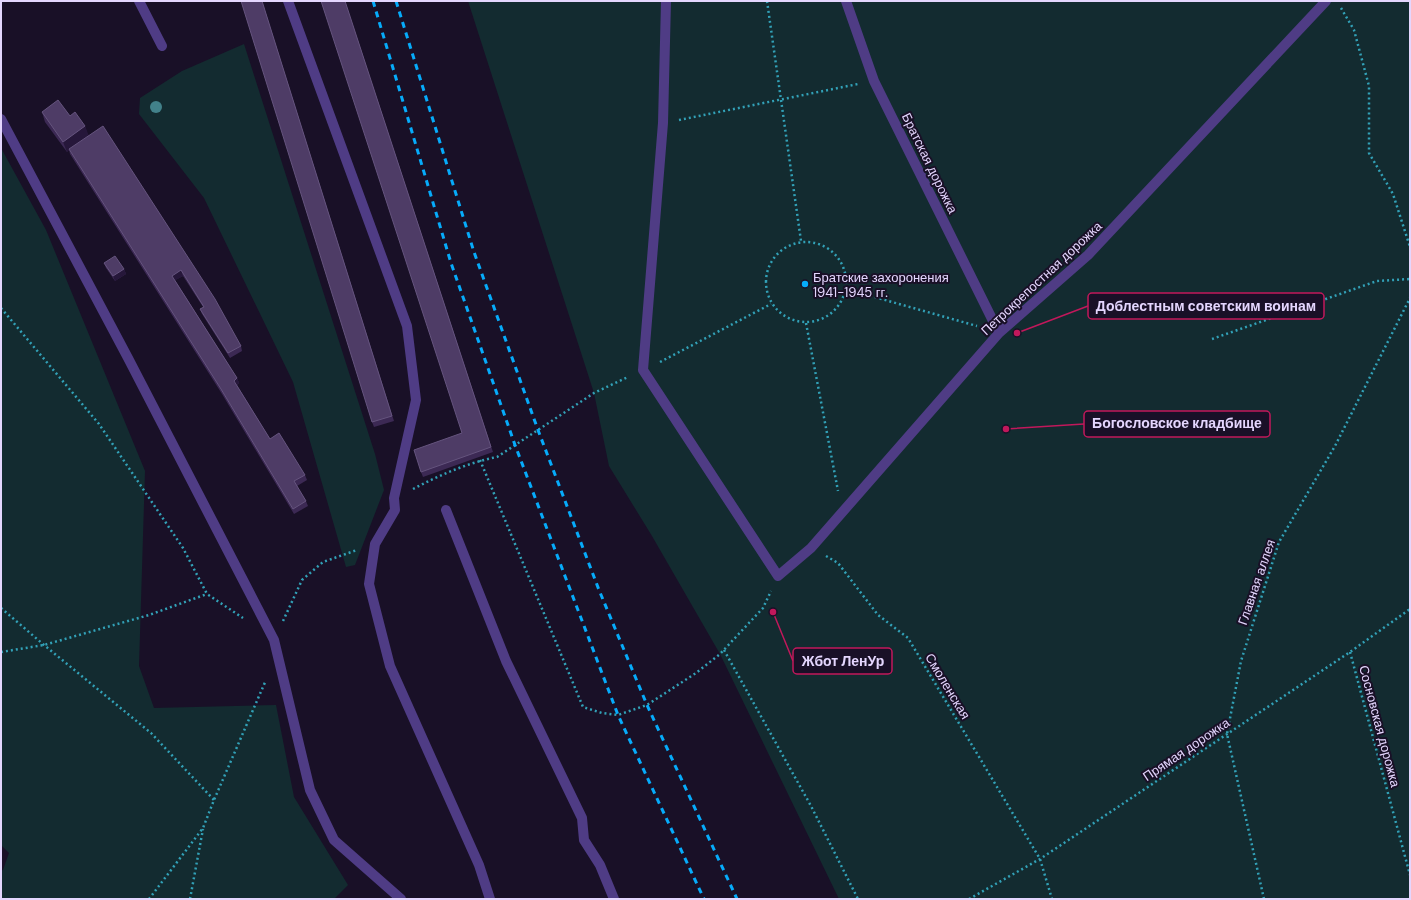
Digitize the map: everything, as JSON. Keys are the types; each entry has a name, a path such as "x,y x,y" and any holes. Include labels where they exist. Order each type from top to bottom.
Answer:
{"lane":[{"path":"139,1 162,46"},
{"path":"288,1 407,326 416,400 394,498 395,510 375,544 369,584 390,666 480,865 490,899"},
{"path":"666,1 663,123 643,370 778,576"},
{"name":"Братская дорожка","path":"846,1 874,81 999,333"},
{"name":"Петрокрепостная дорожка","path":"778,576 811,548 999,333 1088,255 1326,1"},
{"path":"1,118 274,640 310,790 334,840 401,899"},
{"path":"446,510 506,661 582,818 584,840 600,865 614,899"}],"path":[{"path":"768,1 801,242"},
{"path":"1340,7 1354,30 1369,86 1369,153 1393,194 1410,246"},
{"path":"663,123 874,81"},
{"path":"801,242 816,242 832,251 844,268 846,289 841,303 826,318 806,323 791,320 771,304 765,283 769,264 785,247 801,242"},
{"path":"1212,340 1377,280 1410,279"},
{"path":"846,289 999,333"},
{"name":"Главная аллея","path":"1264,899 1227,734 1240,661 1279,542 1335,446 1410,298"},
{"path":"394,498 440,475 480,460 497,457 594,393 643,370 771,304"},
{"path":"1,308 99,424 183,548 207,594 244,619"},
{"path":"806,323 842,512"},
{"path":"480,460 583,707 602,714 618,715 647,705 696,673 724,650 763,608 778,576"},
{"path":"274,640 302,580 323,562 375,544"},
{"name":"Смоленская","path":"811,548 838,563 878,615 908,638 1040,859 1052,899"},
{"path":"1,652 44,645 149,615 207,594"},
{"path":"1,608 151,733 214,800"},
{"name":"Прямая дорожка","path":"969,899 1040,859 1350,652 1410,609"},
{"path":"724,650 811,806 858,899"},
{"name":"Сосновская дорожка","path":"1350,652 1410,875"},
{"path":"190,899 203,828 266,680"},
{"path":"150,899 203,828"}],"green space":[{"path":"468,1 1410,1 1410,899 839,899 720,654 652,536 609,466 594,393"},
{"path":"244,44 375,454 384,490 355,565 346,567 293,382 204,198 139,114 140,98 182,71"},
{"path":"1,148 46,230 145,471 139,666 154,708 276,705 294,797 348,885 334,899 1,899 1,871 3,870 9,853 1,845"}],"building":[{"path":"241,1 262,1 392,416 372,422"},
{"path":"321,1 345,1 491,447 421,472 414,450 462,433"},
{"path":"58,100 70,116 75,112 85,126 63,142 42,112"},
{"path":"103,126 215,299 241,346 228,353 200,309 204,307 181,270 172,276 237,378 234,381 270,439 279,433 305,475 294,481 306,501 293,509 221,389 69,149"},
{"path":"115,256 124,269 113,276 104,263"}],"railway":[{"path":"373,1 451,263 515,445 618,715 704,899"},
{"path":"396,1 474,252 538,430 599,590 647,705 737,899"}],"place":[{"name":"Братские захоронения 1941-1945 гг.","path":"805,284"},
{"name":"Доблестным советским воинам","path":"1017,333"},
{"name":"Богословское кладбище","path":"1006,429"},
{"name":"Жбот ЛенУр","path":"773,612"}]}
